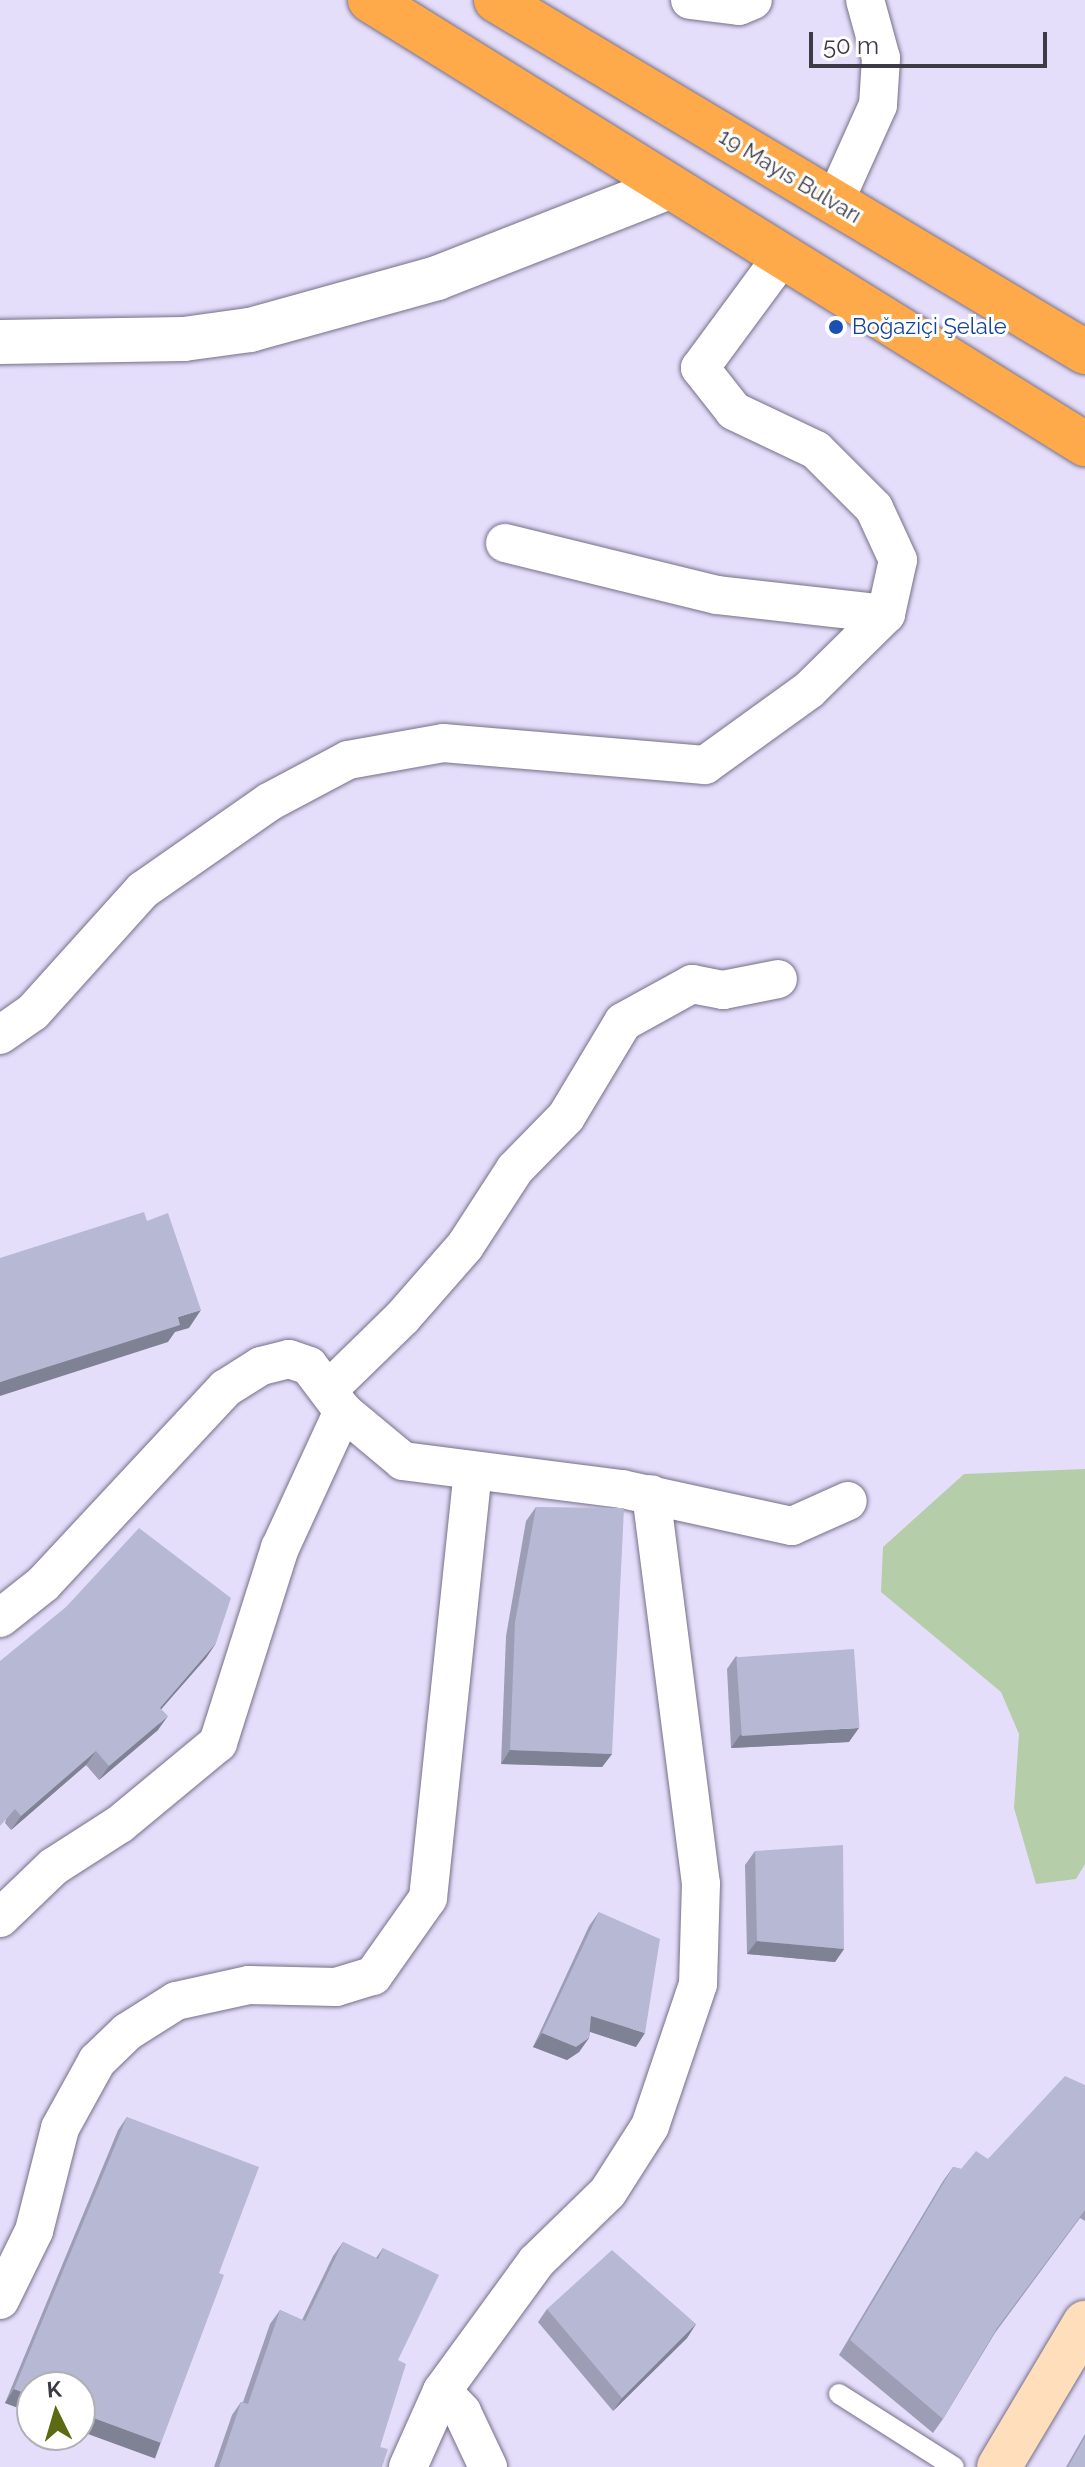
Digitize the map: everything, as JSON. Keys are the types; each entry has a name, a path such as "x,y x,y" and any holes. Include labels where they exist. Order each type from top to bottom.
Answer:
{"highway":[{"path":"336,0 537,108"},
{"path":"370,0 537,108 1085,444"},
{"name":"19 Mayıs Bulvarı","path":"496,0 1085,352"}],"main road":[{"path":"999,2467 1085,2323"}],"street":[{"path":"690,0 739,6 753,0"},
{"path":"834,203 878,105 881,58 865,0"},
{"path":"0,342 184,339 250,330 437,278 667,188"},
{"path":"0,1035 33,1012 143,890 269,802 348,760 443,743 705,765 809,690 886,614 898,560 874,508 816,450 734,411 700,368 781,258"},
{"path":"505,543 717,595 886,614"},
{"path":"0,1918 53,1867 120,1824 218,1743 280,1548 335,1400 465,1246 515,1169 566,1117 623,1022 692,984 723,990 778,979"},
{"path":"0,1618 43,1584 226,1388 261,1366 289,1359 309,1366 335,1400 403,1461 473,1473 651,1494 792,1526 848,1501"},
{"path":"0,2300 34,2231 60,2128 97,2061 127,2032 176,2001 249,1985 336,1987 373,1976 428,1898 473,1473"},
{"path":"408,2467 442,2391 536,2262 608,2192 650,2126 698,1984 701,1884 651,1494"},
{"path":"442,2391 462,2412 488,2467"}],"lane":[{"path":"839,2394 954,2467"}],"green space":[{"path":"1085,1469 1085,1864 1076,1879 1036,1884 1014,1808 1019,1734 1001,1692 881,1592 883,1547 964,1474"}],"building":[{"path":"144,1212 147,1221 168,1213 201,1310 178,1317 180,1325 0,1382 0,1258"},
{"path":"536,1507 624,1508 612,1754 510,1750 515,1622"},
{"path":"139,1528 231,1598 216,1643 160,1708 168,1716 109,1766 96,1751 21,1816 15,1809 0,1826 0,1661 66,1607"},
{"path":"854,1649 860,1728 742,1736 736,1657"},
{"path":"843,1845 844,1949 757,1941 755,1851"},
{"path":"599,1912 660,1939 645,2033 591,2016 589,2038 576,2047 542,2033"},
{"path":"1065,2076 1085,2085 1085,2210 997,2328 943,2419 850,2340 953,2167 961,2169 976,2151 988,2159"},
{"path":"127,2117 259,2167 219,2273 224,2275 161,2443 96,2419 96,2371 21,2371"},
{"path":"343,2242 378,2259 383,2248 439,2275 398,2360 406,2364 380,2447 388,2449 382,2467 219,2467 241,2402 248,2404 280,2310 305,2321"},
{"path":"612,2250 696,2324 622,2398 547,2309"},
{"path":"1085,2437 1085,2467 1068,2467"}],"place":[{"name":"Boğaziçi Şelale","path":"836,327"}]}
